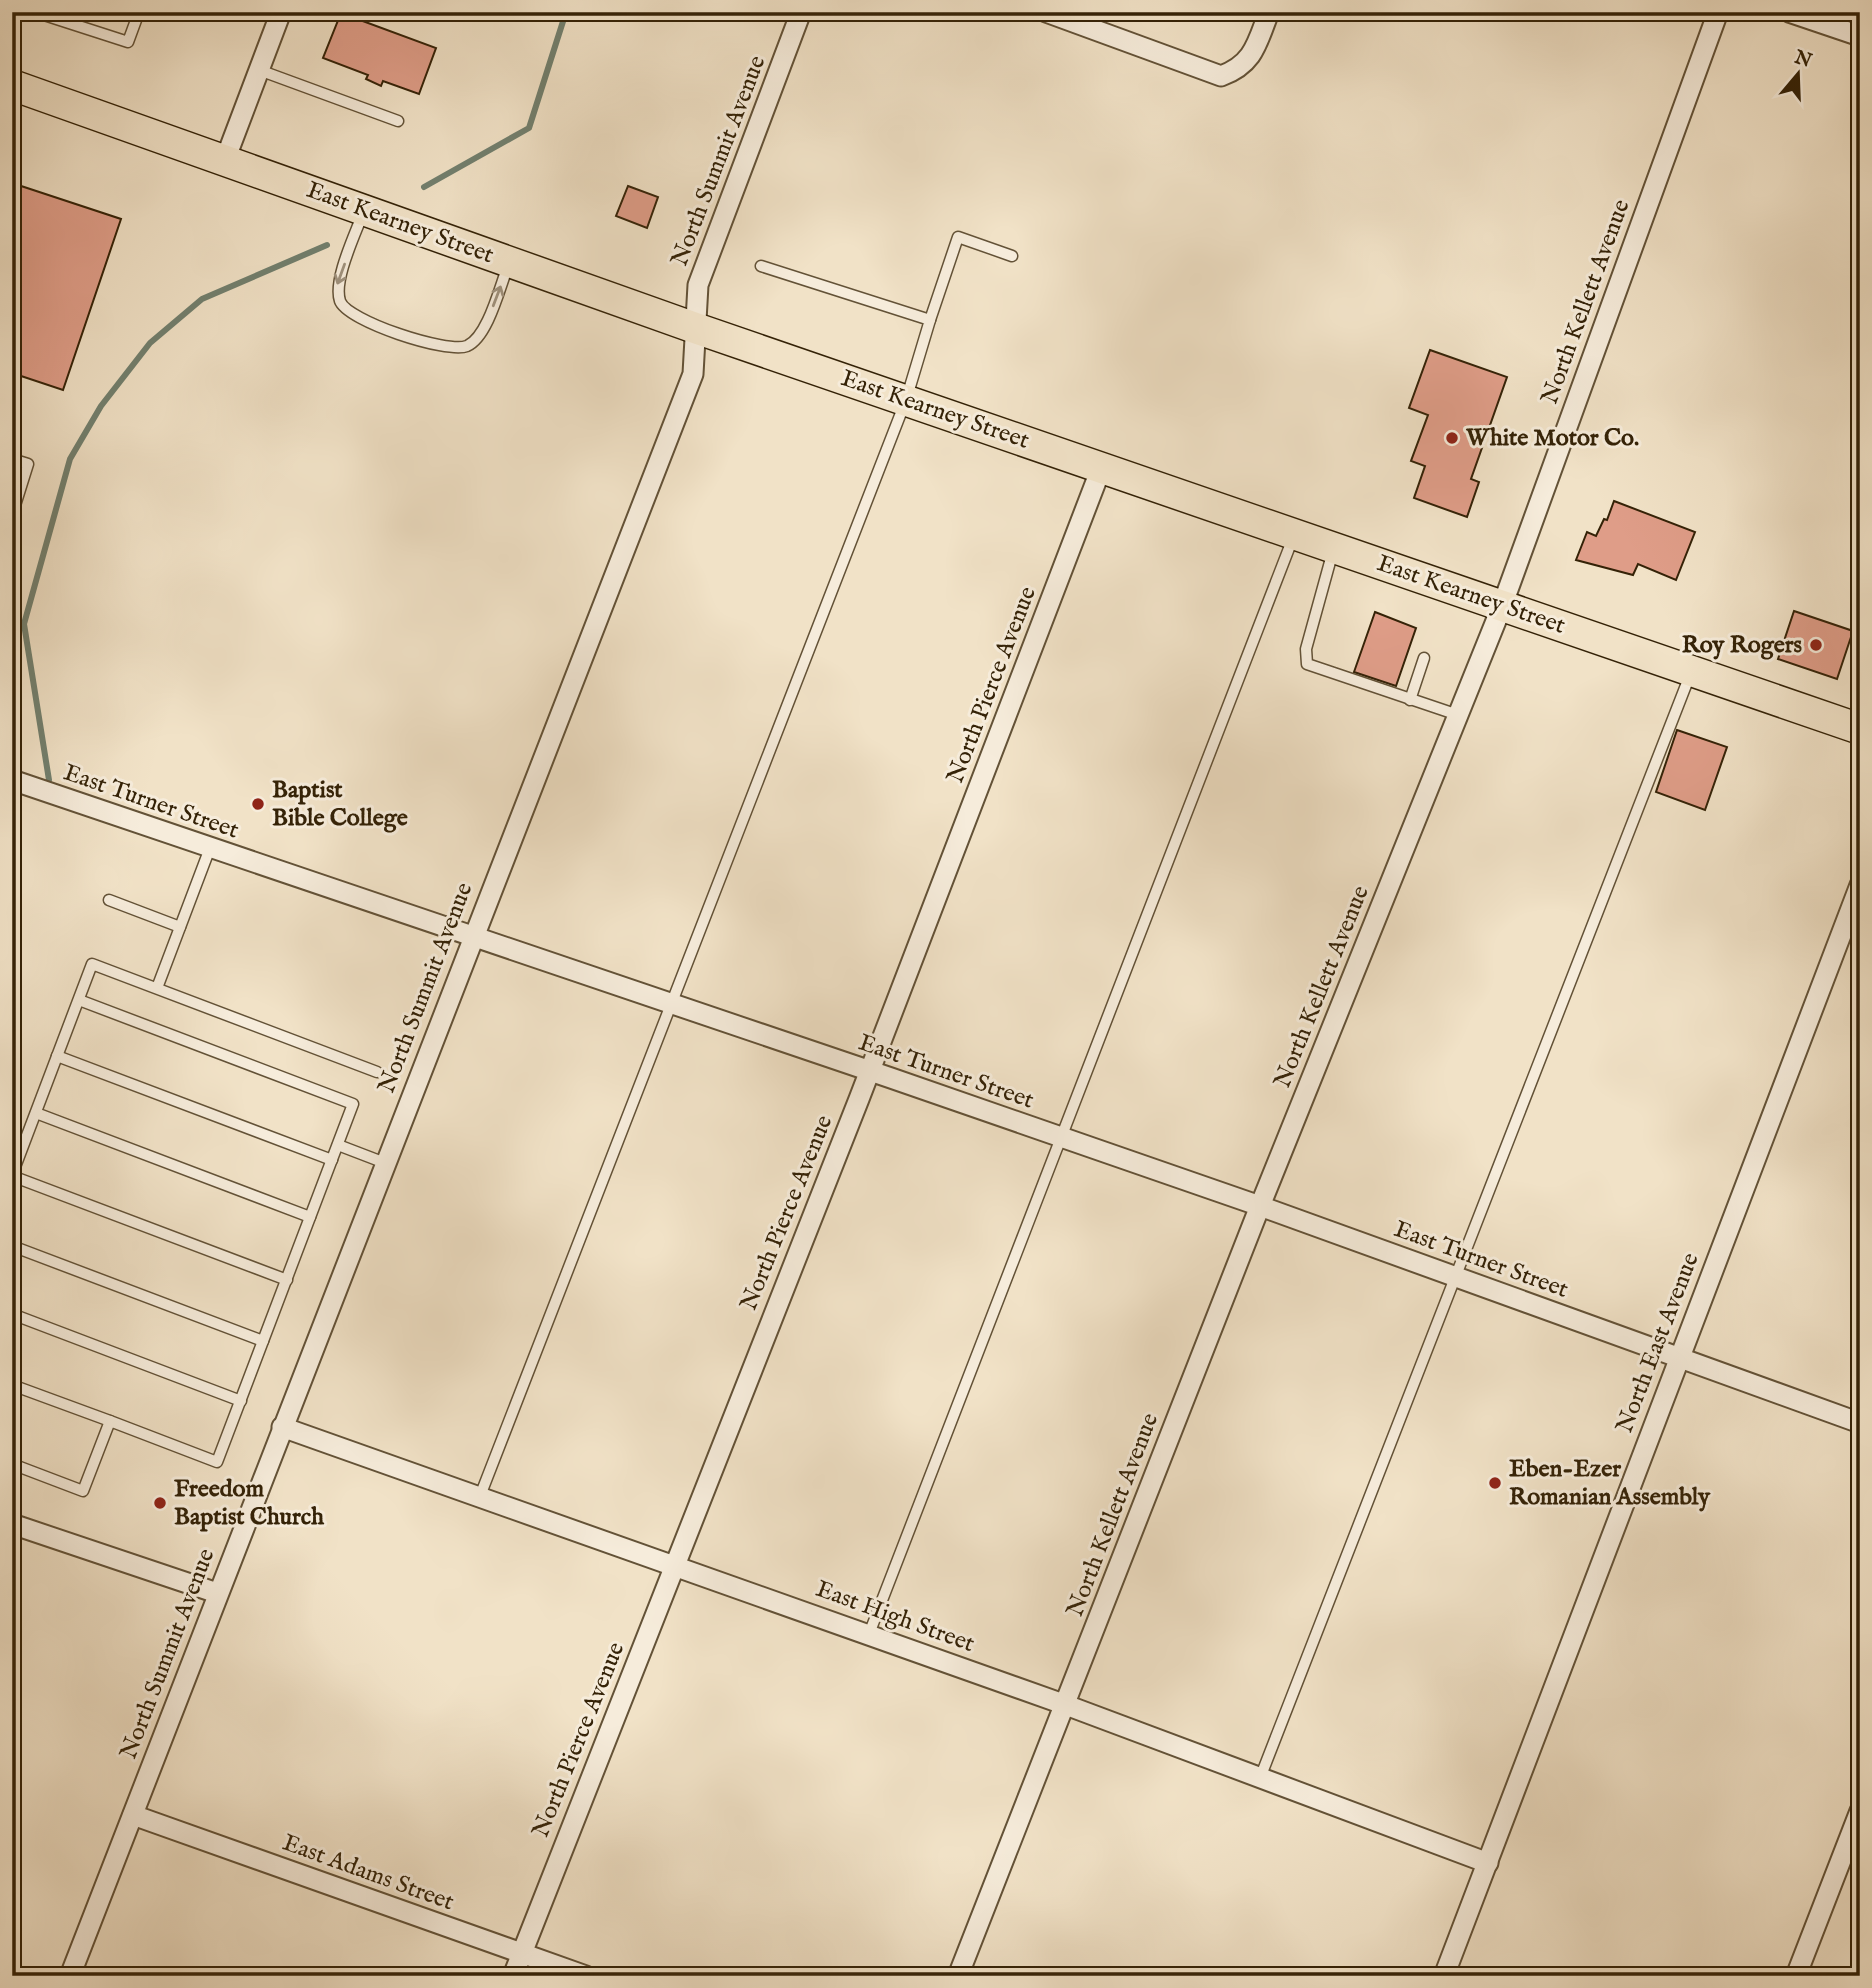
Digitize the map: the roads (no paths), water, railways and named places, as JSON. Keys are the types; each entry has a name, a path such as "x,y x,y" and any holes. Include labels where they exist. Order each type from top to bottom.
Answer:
{"main road":[{"name":"East Kearney Street","path":"12,85 698,329 1860,729"}],"street":[{"path":"225,160 281,12"},
{"name":"North Summit Avenue","path":"70,1976 471,938 693,374 698,329 698,285 801,12"},
{"path":"1046,12 1221,76 1240,69 1252,55 1269,12"},
{"name":"North Kellett Avenue","path":"958,1976 1260,1206 1502,606 1718,12"},
{"path":"1788,12 1860,36"},
{"name":"North Pierce Avenue","path":"513,1976 870,1071 1102,466"},
{"name":"East Turner Street","path":"12,780 1260,1206 1860,1423"},
{"name":"North East Avenue","path":"1444,1976 1860,885"},
{"name":"East High Street","path":"282,1427 1066,1704 1488,1863"},
{"path":"12,1524 217,1593"},
{"path":"1797,1976 1860,1811"},
{"name":"East Adams Street","path":"134,1815 586,1976"}],"lane":[{"path":"35,12 128,42 139,12"},
{"path":"259,71 398,121"},
{"path":"364,210 337,286 340,303 355,318 447,348 468,345 482,333 510,262"},
{"path":"480,1496 906,400 958,237 1012,256"},
{"path":"761,265 930,320"},
{"path":"12,459 28,464 12,515"},
{"path":"869,1634 1059,1137 1295,534"},
{"path":"1334,547 1306,649 1307,664 1458,715"},
{"path":"1410,700 1424,658"},
{"path":"1261,1778 1692,671"},
{"path":"157,988 210,848"},
{"path":"109,900 180,927"},
{"path":"287,1280 12,1175 92,964 377,1072"},
{"path":"12,1385 218,1462 353,1104 79,1000"},
{"path":"57,1056 332,1160"},
{"path":"36,1113 310,1217"},
{"path":"338,1144 385,1163"},
{"path":"12,1246 264,1341"},
{"path":"12,1314 241,1401"},
{"path":"12,1464 83,1491 110,1421"}],"waterway":[{"path":"424,187 529,128 566,12"},
{"path":"49,780 24,624 70,459 101,406 150,343 202,299 327,245"}],"place":[{"name":"White Motor Co.","path":"1452,438"},
{"name":"Roy Rogers","path":"1816,645"},
{"name":"Baptist Bible College","path":"258,804"},
{"name":"Eben-Ezer Romanian Assembly","path":"1495,1483"},
{"name":"Freedom Baptist Church","path":"160,1503"}]}
